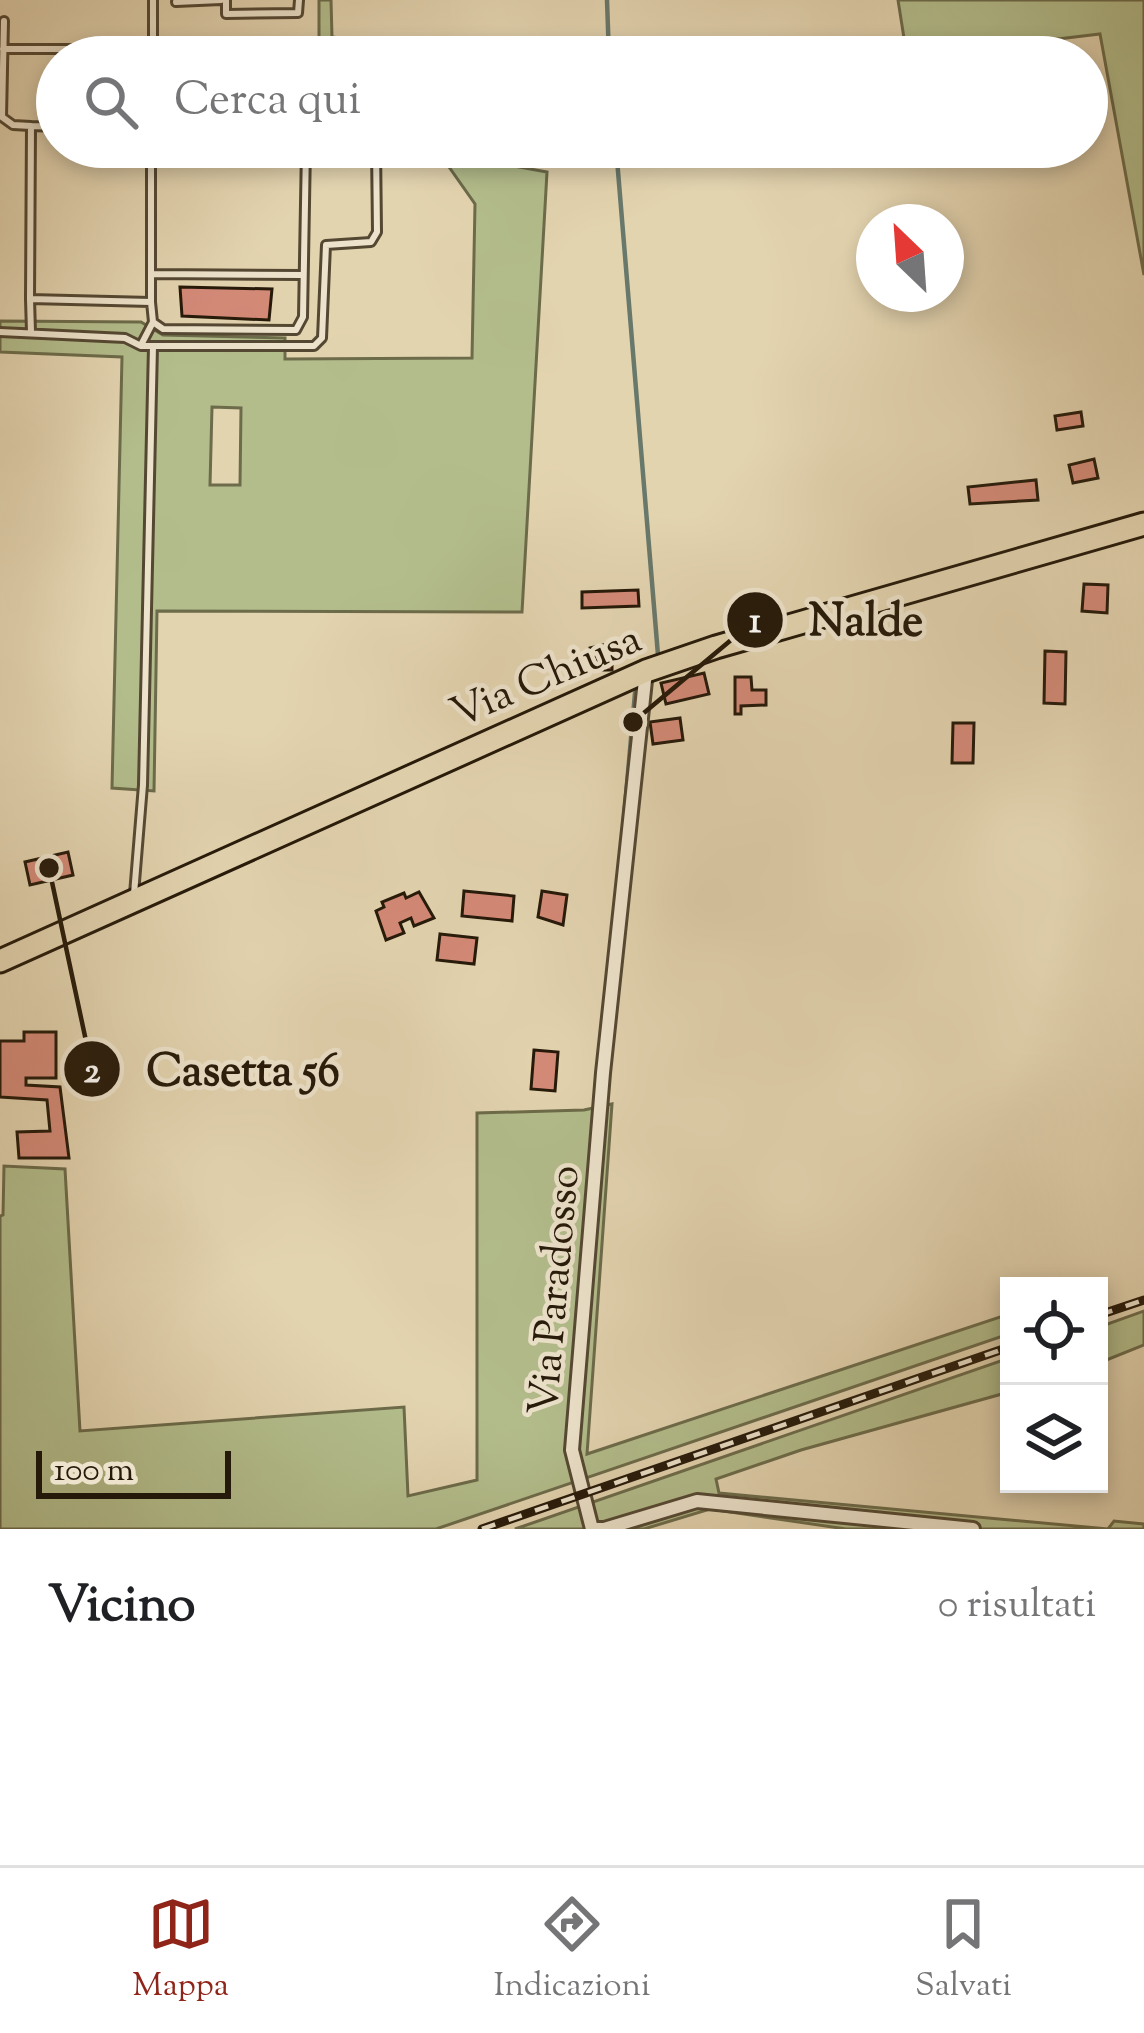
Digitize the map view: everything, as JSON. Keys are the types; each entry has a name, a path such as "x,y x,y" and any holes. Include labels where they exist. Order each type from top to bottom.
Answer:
{"main road":[{"name":"Via Chiusa","path":"0,961 646,670 1144,524"}],"street":[{"name":"Via Paradosso","path":"646,670 603,1073 572,1450 592,1528 697,1501 973,1529"}],"lane":[{"path":"153,0 153,36"},
{"path":"176,2 224,0 226,14 298,13 299,0"},
{"path":"4,21 2,117 13,124 36,126"},
{"path":"3,49 36,50"},
{"path":"31,333 32,126"},
{"path":"141,346 153,322 151,168"},
{"path":"153,322 163,329 296,330 303,317 306,168"},
{"path":"0,332 125,338 141,346 314,346 322,338 326,245 370,242 377,232 376,168"},
{"path":"151,274 303,275"},
{"path":"30,299 152,302"},
{"path":"134,901 143,785 153,346"}],"green space":[{"path":"319,0 331,0 332,36 319,36"},
{"path":"898,0 1144,0 1144,275 1108,78 1108,36 904,36"},
{"path":"450,168 547,172 522,612 157,611 154,791 112,788 122,357 0,352 0,321 141,322 163,335 285,338 285,359 472,358 475,204","holes":["212,407 241,408 240,485 210,485"]},
{"path":"612,1104 587,1454 1000,1317 1000,1337 436,1529 0,1529 4,1166 65,1169 80,1431 404,1407 408,1496 477,1480 477,1113 584,1110"},
{"path":"1144,1311 1144,1345 1108,1359 1108,1324"},
{"path":"1000,1361 1000,1395 716,1479 719,1493 1108,1529 846,1529 710,1509 644,1529 515,1529"},
{"path":"1114,1521 1144,1524 1144,1529 1108,1529"}],"building":[{"path":"180,287 272,289 269,320 182,316"},
{"path":"1081,412 1083,426 1057,430 1055,416"},
{"path":"1094,459 1098,478 1073,483 1069,465"},
{"path":"1036,480 1038,500 970,504 968,487"},
{"path":"1084,584 1108,585 1107,613 1082,611"},
{"path":"638,590 639,606 582,608 582,592"},
{"path":"612,643 612,670 597,670 597,657 590,656 590,648"},
{"path":"1045,651 1066,652 1065,704 1044,703"},
{"path":"704,673 709,694 666,704 661,683"},
{"path":"735,677 751,677 752,690 766,690 766,705 741,706 741,714 735,714"},
{"path":"680,718 683,740 653,744 650,722"},
{"path":"953,723 974,723 973,763 952,763"},
{"path":"68,852 73,875 30,885 25,862"},
{"path":"464,891 514,896 512,921 462,916"},
{"path":"542,891 567,895 563,925 538,917"},
{"path":"419,892 434,918 414,926 411,918 400,923 404,933 386,940 376,911 384,907 382,902"},
{"path":"440,934 477,938 474,964 437,960"},
{"path":"24,1032 56,1032 56,1078 26,1078 26,1085 60,1087 69,1158 19,1158 17,1132 50,1131 47,1100 0,1097 0,1041 24,1041"},
{"path":"534,1050 558,1052 555,1091 531,1089"}],"waterway":[{"path":"607,0 608,36"},
{"path":"618,168 655,661"},
{"path":"622,841 639,686"}],"railway":[{"path":"1108,1312 1144,1300"},
{"path":"482,1529 1000,1350"}],"place":[{"name":"Nalde","path":"633,722"},
{"name":"Casetta 56","path":"49,868"}]}
